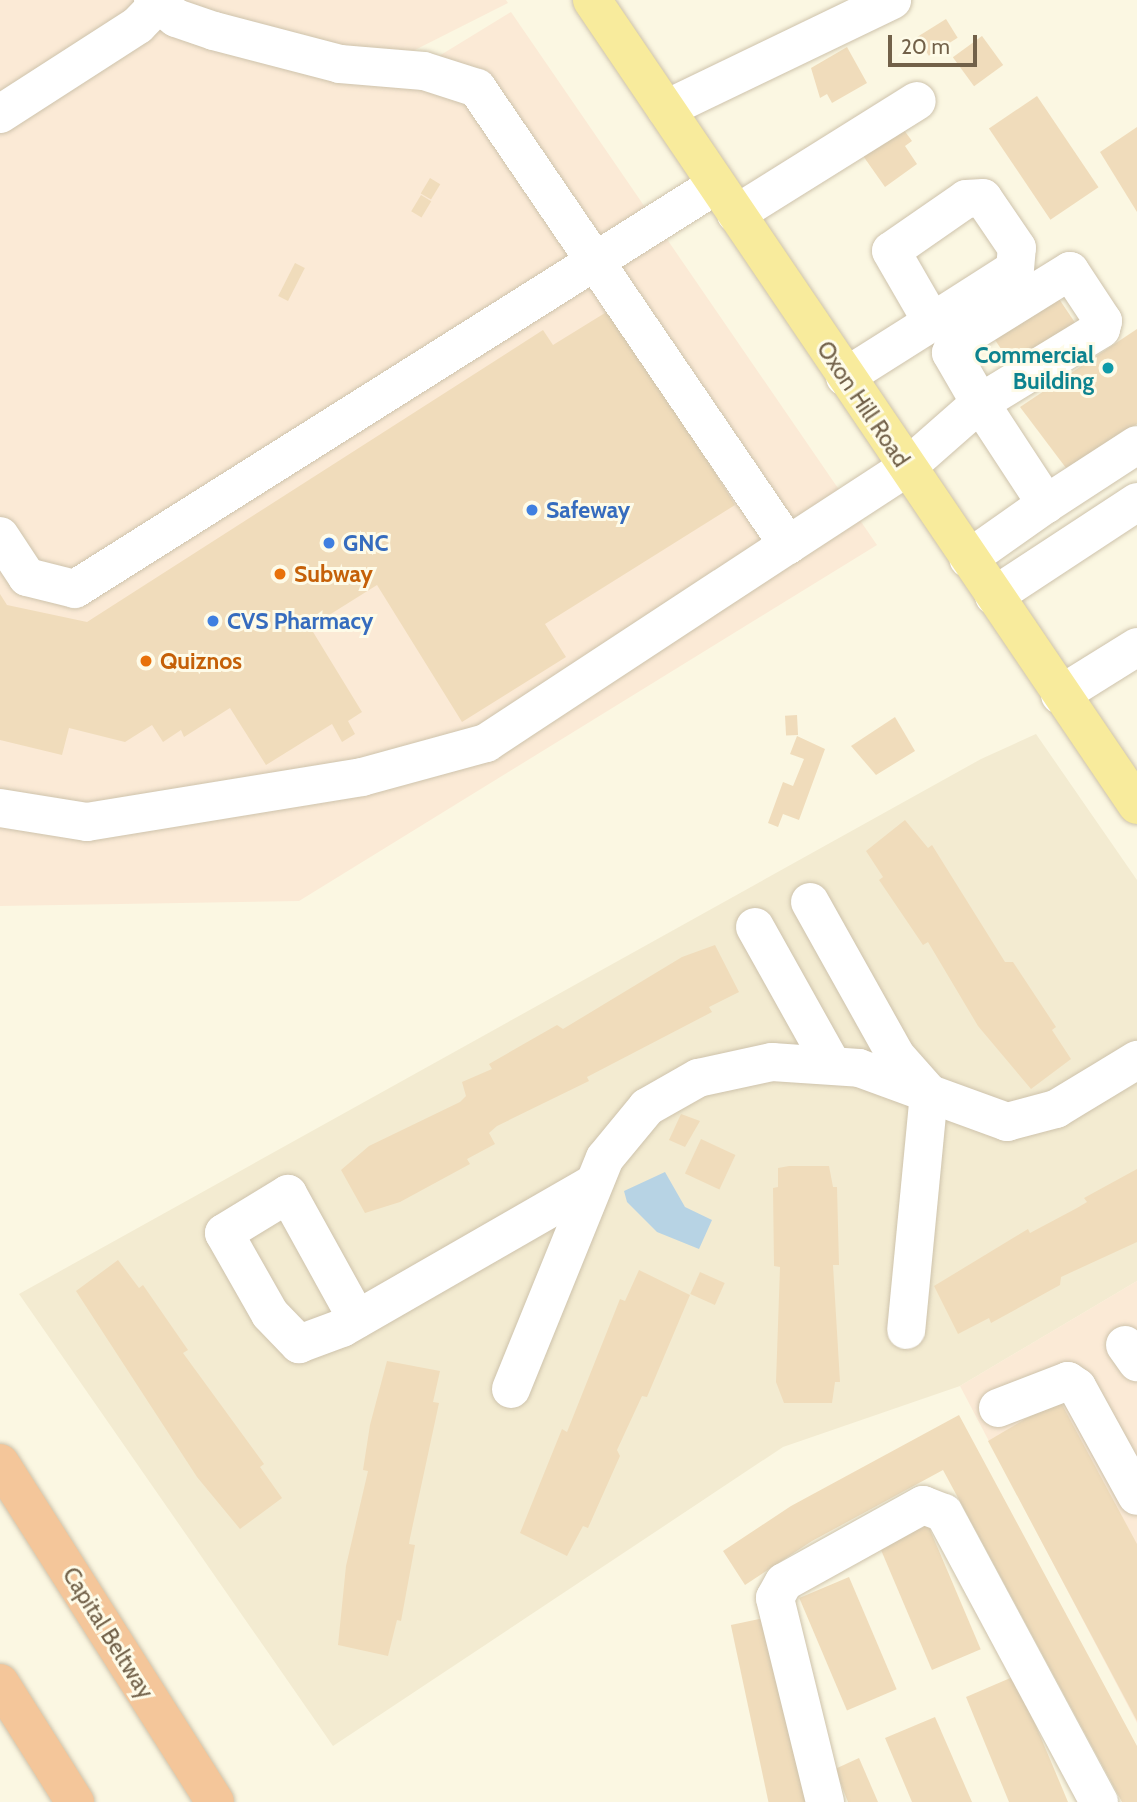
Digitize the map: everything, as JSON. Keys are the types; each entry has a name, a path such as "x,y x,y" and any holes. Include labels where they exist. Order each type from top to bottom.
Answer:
{"highway":[{"name":"Capital Beltway","path":"0,1463 215,1802"},
{"path":"0,1683 75,1802"}],"main road":[{"name":"Oxon Hill Road","path":"592,0 1060,695 1133,792"}],"lane":[{"path":"666,108 892,0"},
{"path":"0,114 138,25 155,2 214,31 340,64 424,71 477,88 788,545"},
{"path":"0,536 27,577 75,589 596,260 726,199 916,101"},
{"path":"845,377 932,322"},
{"path":"0,808 87,822 362,777 485,743 906,468 980,403 1046,504"},
{"path":"968,559 1137,445"},
{"path":"994,596 1137,502"},
{"path":"1060,695 1137,646"},
{"path":"810,902 896,1056 929,1093 906,1330"},
{"path":"755,927 832,1065"},
{"path":"511,1389 591,1185 605,1158 648,1107 698,1078 772,1062 859,1068 981,1115 1017,1120 1056,1108 1137,1060"},
{"path":"357,1319 591,1185"},
{"path":"998,1408 1068,1381 1077,1387 1137,1496"},
{"path":"825,1802 775,1598 784,1582 923,1505 944,1513 1099,1802"}],"shaded area":[{"path":"0,0 147,0 395,83 511,12 877,545 299,901 0,906"},
{"path":"173,0 506,0 508,3 393,61"},
{"path":"1036,734 1137,880 1137,1281 960,1386 783,1447 333,1746 19,1294 981,759"},
{"path":"1137,1281 1137,1723 960,1386"}],"water":[{"path":"665,1172 685,1207 712,1220 699,1249 657,1232 627,1202 624,1191"}],"building":[{"path":"946,19 958,38 929,56 917,37"},
{"path":"982,36 1003,65 974,86 953,57"},
{"path":"847,47 867,83 832,103 827,94 820,98 811,68"},
{"path":"1037,96 1099,187 1050,220 989,128"},
{"path":"901,126 912,141 905,146 917,164 885,187 854,143"},
{"path":"1137,127 1137,212 1100,152"},
{"path":"430,178 440,184 431,200 421,193"},
{"path":"421,195 431,201 422,217 411,211"},
{"path":"295,263 305,268 288,301 278,296"},
{"path":"1051,287 1081,331 1018,373 988,329"},
{"path":"613,308 735,505 545,624 566,657 462,722 377,585 310,627 362,712 348,721 355,734 342,742 332,724 266,765 230,708 184,737 181,730 163,742 152,725 125,742 69,728 62,755 0,740 0,594 7,605 87,622 543,330 553,345"},
{"name":"Commercial Building","path":"1137,329 1137,424 1066,468 1020,407"},
{"path":"797,715 798,735 786,736 785,716"},
{"path":"895,717 915,751 876,775 851,746"},
{"path":"797,736 825,749 799,820 783,814 778,827 768,823 783,782 793,786 804,759 790,754"},
{"path":"905,820 928,848 932,845 1005,962 1013,962 1056,1027 1052,1030 1071,1059 1031,1089 978,1026 928,942 923,945 879,880 883,877 866,851"},
{"path":"715,945 739,992 709,1007 712,1012 587,1077 589,1081 497,1126 489,1133 495,1144 467,1159 470,1164 400,1202 365,1213 341,1170 369,1146 460,1102 466,1096 462,1082 492,1069 489,1064 557,1025 563,1029 682,957"},
{"path":"681,1114 700,1121 685,1147 669,1140"},
{"path":"701,1139 735,1155 719,1189 685,1173"},
{"path":"829,1166 833,1187 837,1187 839,1265 833,1265 840,1382 835,1382 832,1403 784,1403 776,1382 780,1267 774,1266 773,1188 778,1187 778,1168"},
{"path":"1137,1169 1137,1242 1061,1277 1060,1285 991,1323 989,1318 958,1334 934,1286 1028,1229 1030,1233 1077,1208 1087,1202 1084,1198"},
{"path":"118,1260 139,1288 143,1285 188,1350 183,1353 264,1464 260,1467 282,1498 240,1529 197,1477 76,1291"},
{"path":"639,1270 690,1295 647,1397 642,1396 617,1450 620,1456 588,1528 583,1526 567,1556 520,1533 562,1429 567,1432 620,1299 625,1301"},
{"path":"700,1272 725,1283 715,1305 690,1294"},
{"path":"387,1361 440,1371 433,1402 439,1403 409,1544 415,1545 401,1621 397,1620 388,1656 338,1645 346,1566 368,1471 363,1470 370,1425"},
{"path":"1059,1399 1137,1544 1137,1721 988,1441"},
{"path":"959,1415 1137,1746 1137,1802 1122,1802 943,1470 812,1541 745,1585 723,1551 791,1506"},
{"path":"928,1525 981,1649 932,1670 879,1546"},
{"path":"849,1577 897,1689 847,1710 799,1598"},
{"path":"769,1617 808,1802 768,1802 731,1625"},
{"path":"1015,1676 1068,1802 1009,1802 966,1697"},
{"path":"935,1717 972,1802 912,1802 885,1738"},
{"path":"859,1758 878,1802 848,1802 835,1769"}],"place":[{"name":"Commercial Building","path":"1108,368"},
{"name":"Safeway","path":"532,510"},
{"name":"GNC","path":"329,543"},
{"name":"Subway","path":"280,574"},
{"name":"CVS Pharmacy","path":"213,621"},
{"name":"Quiznos","path":"146,661"}]}
